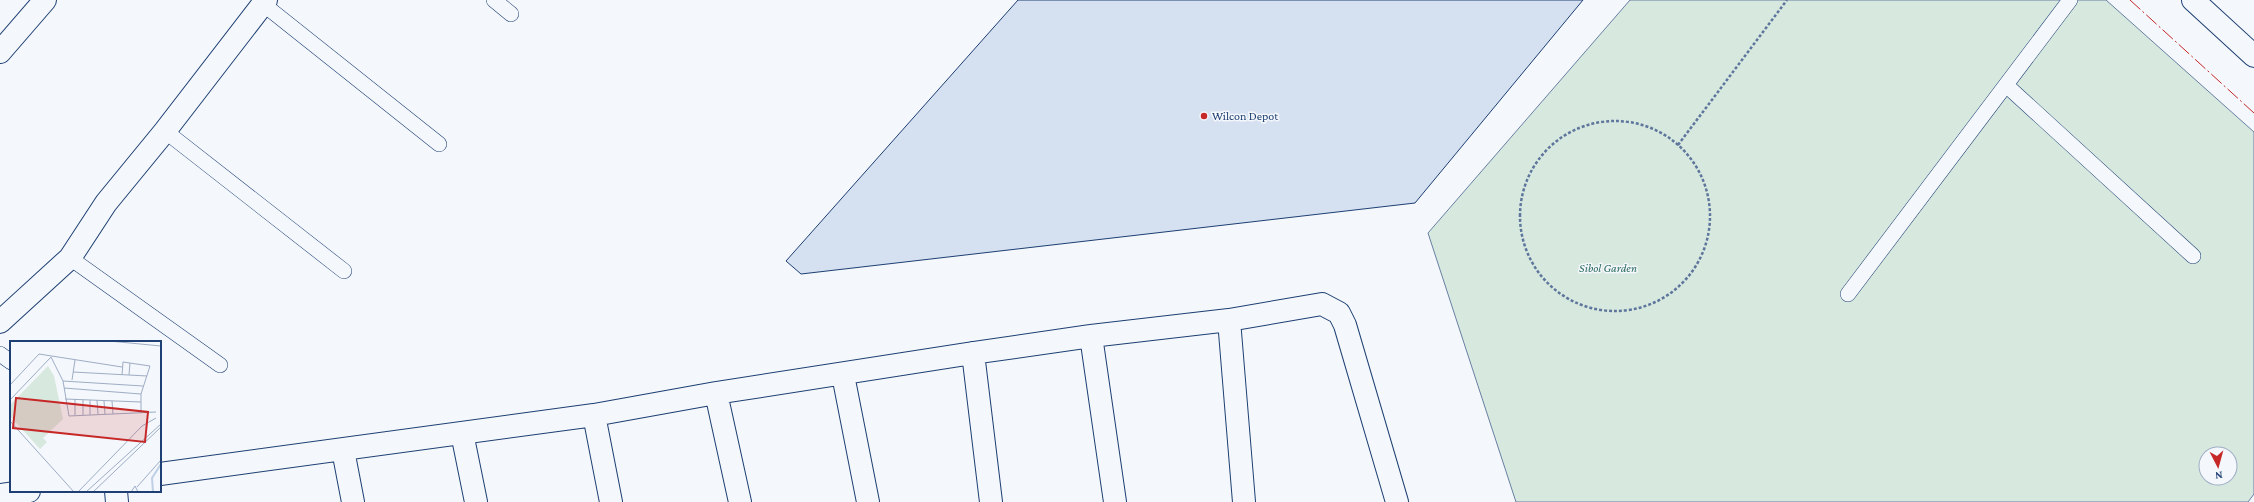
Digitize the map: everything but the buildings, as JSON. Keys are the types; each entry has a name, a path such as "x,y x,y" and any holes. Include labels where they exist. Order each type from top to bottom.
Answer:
{"main road":[{"path":"0,52 45,0"},
{"path":"2192,0 2254,56"},
{"path":"0,322 70,258 106,203 165,131 265,2"},
{"path":"161,474 594,415 716,393 843,375 973,353 1091,336 1228,320 1322,304 1339,313 1345,325 1397,502"},
{"path":"1228,320 1244,502"},
{"path":"1091,336 1115,502"},
{"path":"973,353 991,502"},
{"path":"843,375 868,502"},
{"path":"716,393 740,502"},
{"path":"594,415 611,502"},
{"path":"462,433 476,502"},
{"path":"343,450 353,502"},
{"path":"0,495 22,492"},
{"path":"116,492 118,502"}],"lane":[{"path":"494,0 511,14"},
{"path":"1848,294 2070,0"},
{"path":"265,2 439,144"},
{"path":"2006,85 2193,256"},
{"path":"165,131 344,271"},
{"path":"70,258 220,365"},
{"path":"0,354 10,361"}],"path":[{"path":"1678,145 1787,0"},
{"path":"1602,120 1635,121 1664,133 1678,145 1688,152 1704,178 1711,208 1709,239 1696,267 1676,290 1649,306 1618,312 1588,307 1560,294 1537,271 1522,242 1519,210 1526,177 1545,150 1571,130 1602,120"}],"green space":[{"name":"Sibol Garden","path":"1630,0 2106,0 2254,132 2254,494 2248,502 1516,502 1428,233"}],"power":[{"path":"2130,0 2254,113"}],"place":[{"name":"Wilcon Depot","path":"1204,116"}]}
